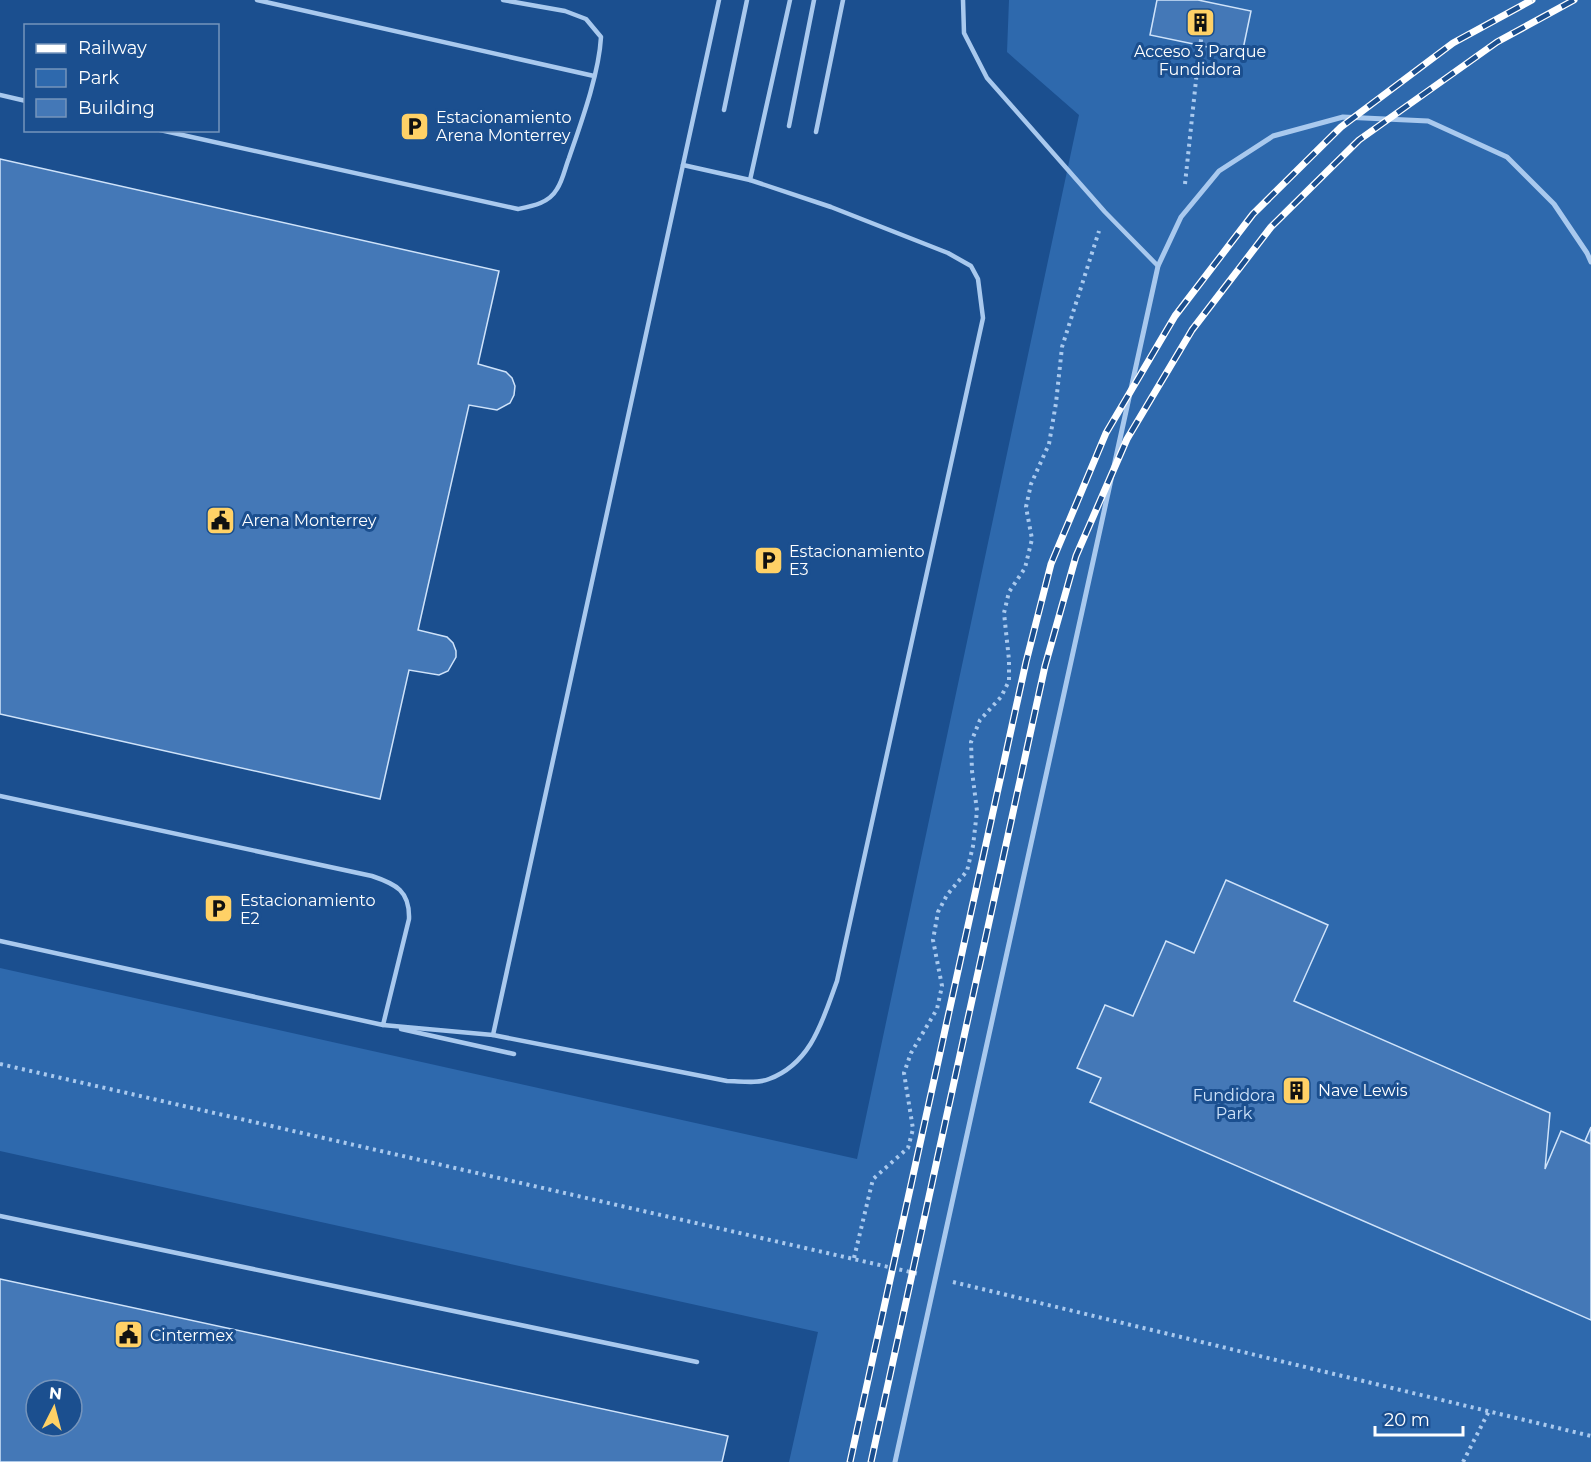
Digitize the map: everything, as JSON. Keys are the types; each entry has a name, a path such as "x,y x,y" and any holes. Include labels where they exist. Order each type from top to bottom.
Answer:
{"street":[{"path":"895,1462 1158,266 1181,217 1219,171 1273,136 1343,117 1428,121 1507,157 1554,204 1591,262"}],"lane":[{"path":"257,0 594,76"},
{"path":"169,132 518,209 533,206 547,200 557,189 575,141 594,76 601,38 586,19 565,11 503,0"},
{"path":"493,1035 719,0"},
{"path":"724,110 747,0"},
{"path":"750,180 790,0"},
{"path":"789,126 814,0"},
{"path":"816,132 843,0"},
{"path":"963,0 964,33 987,78 1105,212 1158,266"},
{"path":"0,95 24,101"},
{"path":"383,1025 493,1035 727,1081 749,1082 769,1079 806,1052 819,1030 837,981 983,318 982,298 978,279 971,266 948,253 831,207 750,180 682,165"},
{"path":"0,796 372,876 393,883 402,892 410,906 409,919 383,1025"},
{"path":"0,941 514,1054"},
{"path":"0,1216 697,1362"}],"path":[{"path":"1181,217 1205,17"},
{"path":"854,1258 873,1179 908,1148 913,1129 904,1073 911,1053 937,1010 942,986 933,940 938,912 947,895 967,871 973,846 977,811 971,742 980,720 1001,697 1009,681 1004,613 1008,592 1025,568 1032,539 1026,507 1031,484 1048,444 1056,403 1062,347 1105,212"},
{"path":"0,1064 854,1258 1591,1436"},
{"path":"1463,1462 1489,1411"}],"green space":[{"name":"Fundidora Park","path":"1009,0 1591,0 1591,1462 789,1462 818,1332 0,1151 0,968 857,1159 1079,115 1007,52"}],"building":[{"name":"Acceso 3 Parque Fundidora","path":"1157,0 1198,0 1251,11 1242,54 1150,35"},
{"name":"Arena Monterrey","path":"0,159 499,271 478,364 506,372 512,378 515,386 514,395 510,403 497,410 469,405 418,630 447,637 453,643 456,657 448,671 439,675 409,670 380,799 0,714"},
{"name":"Nave Lewis","path":"1226,880 1328,925 1294,1001 1550,1113 1545,1169 1561,1131 1591,1144 1591,1320 1090,1102 1101,1078 1077,1068 1105,1005 1133,1016 1166,941 1194,953"},
{"path":"1591,1127 1591,1144 1585,1141"},
{"name":"Cintermex","path":"0,1279 728,1436 722,1462 0,1462"}],"railway":[{"path":"850,1462 1026,662 1051,564 1106,433 1175,316 1253,214 1341,127 1453,43 1532,0"},
{"path":"871,1462 1045,666 1076,556 1127,439 1192,330 1271,227 1359,140 1497,42 1574,0"}],"place":[{"name":"Acceso 3 Parque Fundidora","path":"1200,23"},
{"name":"Estacionamiento Arena Monterrey","path":"415,126"},
{"name":"Arena Monterrey","path":"221,520"},
{"name":"Estacionamiento E3","path":"768,560"},
{"name":"Estacionamiento E2","path":"219,909"},
{"name":"Nave Lewis","path":"1297,1090"},
{"name":"Cintermex","path":"129,1335"}]}
